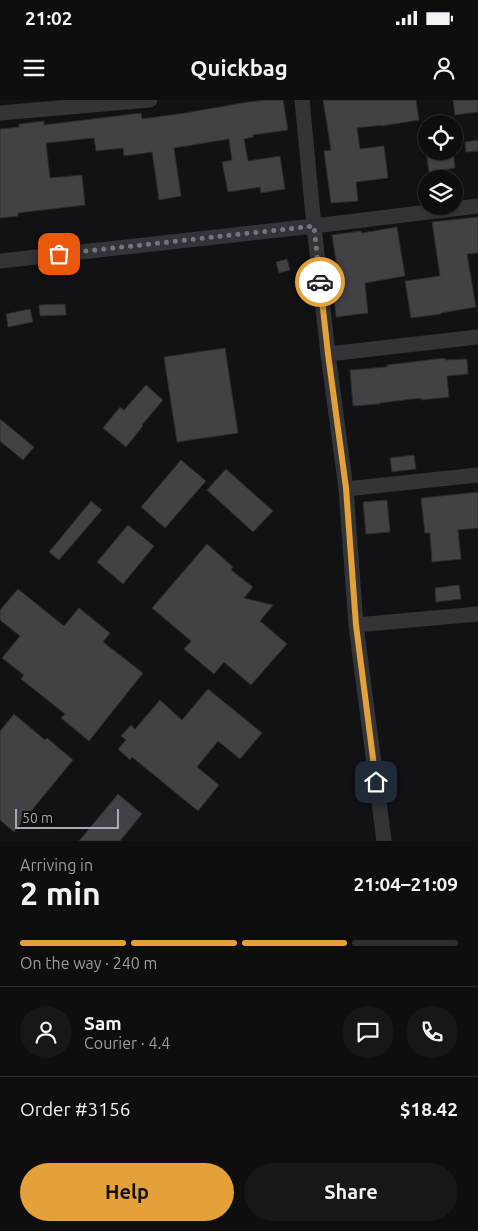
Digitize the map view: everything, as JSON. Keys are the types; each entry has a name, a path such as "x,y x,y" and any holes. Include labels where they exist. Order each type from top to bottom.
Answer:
{"street":[{"path":"0,113 150,100"},
{"path":"302,100 328,354 346,488 356,625 384,841"},
{"path":"0,261 478,206"},
{"path":"328,354 478,337"},
{"path":"346,488 478,475"},
{"path":"356,625 478,614"}],"building":[{"path":"266,100 283,100 288,130 253,135 253,137 244,139 248,161 280,156 285,189 261,193 260,187 228,192 222,162 232,160 229,139 174,148 181,196 159,200 152,152 124,156 123,148 96,151 94,138 46,143 50,178 82,175 85,205 18,213 18,216 0,218 0,129 19,127 19,124 44,121 44,125 141,113 142,119"},
{"path":"323,100 416,100 418,120 357,128 360,149 384,146 388,178 356,182 358,201 331,203 324,151 331,150"},
{"path":"453,100 478,100 478,112 455,115"},
{"path":"478,140 478,151 466,152 465,142"},
{"path":"427,160 454,160 455,168 429,170"},
{"path":"478,217 478,253 467,254 476,307 411,318 405,281 440,276 432,222"},
{"path":"397,227 405,276 365,283 368,313 336,317 333,288 340,287 332,235 361,231 362,233"},
{"path":"287,259 290,270 279,273 276,262"},
{"path":"65,304 66,315 40,316 39,305"},
{"path":"30,309 33,322 8,327 6,314"},
{"path":"225,348 238,433 177,442 164,357"},
{"path":"445,358 445,360 467,359 468,374 447,376 449,397 421,400 421,398 353,406 350,370 387,367 387,365"},
{"path":"146,385 163,400 126,447 103,428 120,407 124,410"},
{"path":"0,419 34,447 23,460 0,441"},
{"path":"414,455 416,469 392,472 390,458"},
{"path":"181,460 206,481 165,528 141,507"},
{"path":"226,469 273,511 253,532 207,490"},
{"path":"478,492 478,528 458,530 461,559 432,562 430,533 425,533 421,498"},
{"path":"387,500 390,532 366,534 363,502"},
{"path":"91,501 102,510 59,560 49,552"},
{"path":"128,525 154,546 123,584 97,562"},
{"path":"207,544 233,567 231,570 253,587 244,598 273,605 260,621 287,644 251,685 224,662 214,674 184,649 191,641 152,608"},
{"path":"459,585 461,599 436,602 435,588"},
{"path":"18,589 64,626 79,608 110,633 103,642 143,673 89,741 61,718 65,714 21,679 24,675 2,658 20,636 0,620 0,610"},
{"path":"208,689 262,733 240,759 218,741 197,767 219,785 198,811 132,757 130,760 118,749 126,740 121,736 131,725 135,729 160,700 182,720"},
{"path":"14,714 73,760 14,832 0,820 0,731"},
{"path":"118,794 142,814 120,841 79,841"}],"way so far":[{"path":"59,254 314,226 320,282"}],"route":[{"path":"320,282 346,488 356,625 376,782"}]}
